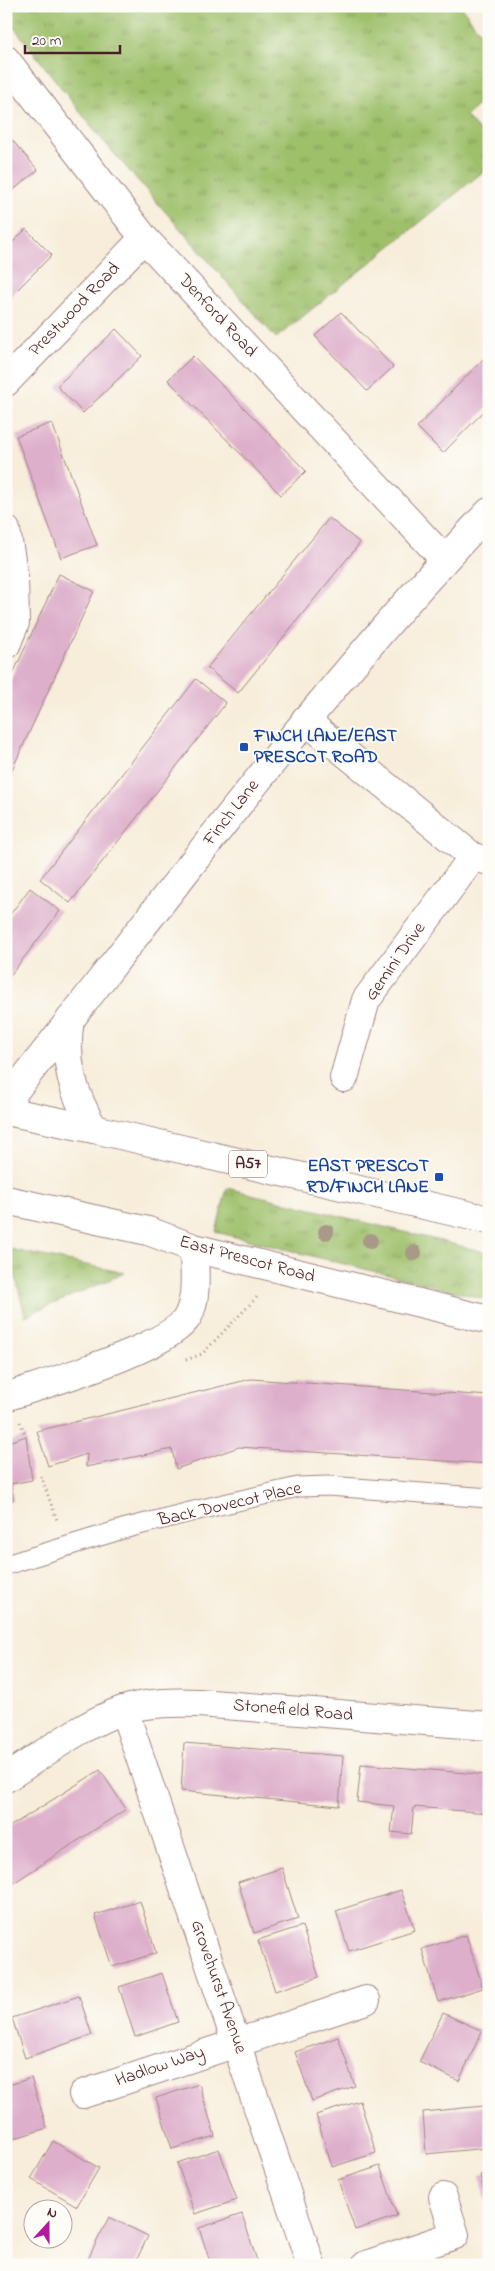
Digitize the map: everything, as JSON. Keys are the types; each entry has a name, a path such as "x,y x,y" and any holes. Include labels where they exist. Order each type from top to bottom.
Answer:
{"main road":[{"name":"Denford Road","path":"6,60 144,238 444,559"},
{"name":"Prestwood Road","path":"6,382 144,238"},
{"name":"Finch Lane","path":"6,1102 305,720 444,559 489,512"},
{"path":"6,530 14,577 15,623 6,645"},
{"name":"Gemini Drive","path":"305,720 481,859 366,1000 344,1078"},
{"path":"70,1020 67,1052 68,1067 76,1096 94,1129"},
{"name":"A57","path":"6,1111 94,1129 489,1220"},
{"name":"East Prescot Road","path":"6,1200 148,1230 194,1248 489,1320"},
{"path":"6,1397 143,1349 177,1330 189,1315 194,1285 194,1248"},
{"name":"Stonefield Road","path":"112,1715 172,1702 489,1726"},
{"path":"6,1778 112,1715"},
{"name":"Grovehurst Avenue","path":"112,1715 236,2041 311,2265"},
{"name":"Hadlow Way","path":"83,2094 236,2041 366,2000"},
{"path":"366,2265 455,2234 443,2197"}],"lane":[{"name":"Back Dovecot Place","path":"6,1566 67,1546 198,1510 298,1487 338,1486 489,1498"}],"path":[{"path":"41,1476 67,1546"}],"green space":[{"path":"6,6 461,6 489,45 489,95 466,116 489,142 489,167 276,338 98,135 6,17"},
{"path":"227,1188 489,1253 489,1300 216,1232"},
{"path":"9,1249 125,1273 25,1316"}],"building":[{"path":"6,133 38,170 6,196"},
{"path":"26,229 52,255 6,301 6,249"},
{"path":"341,312 393,367 367,391 315,336"},
{"path":"116,329 142,356 83,413 57,386"},
{"path":"489,353 489,406 443,453 417,427"},
{"path":"193,356 306,471 281,495 168,380"},
{"path":"52,423 97,545 61,558 16,436"},
{"path":"329,518 360,543 238,693 207,668"},
{"path":"59,574 94,591 11,772 6,770 6,689"},
{"path":"196,679 226,703 70,903 40,879"},
{"path":"30,888 60,911 6,981 6,920"},
{"path":"251,1379 489,1396 489,1464 239,1447 176,1469 172,1449 86,1467 87,1454 48,1466 37,1431"},
{"path":"26,1436 32,1480 11,1484 13,1500 6,1503 6,1443"},
{"path":"184,1743 343,1756 339,1806 181,1791"},
{"path":"361,1764 489,1775 489,1813 414,1807 411,1834 391,1832 394,1806 357,1802"},
{"path":"100,1770 126,1809 6,1888 6,1829"},
{"path":"282,1868 298,1919 254,1933 238,1882"},
{"path":"401,1890 415,1930 349,1951 336,1911"},
{"path":"140,1901 156,1953 112,1967 95,1915"},
{"path":"302,1926 319,1977 275,1991 258,1940"},
{"path":"466,1935 483,1988 438,2002 422,1949"},
{"path":"162,1973 178,2022 135,2037 119,1987"},
{"path":"79,1996 92,2035 25,2058 12,2018"},
{"path":"443,2013 482,2031 459,2081 419,2062"},
{"path":"338,2037 355,2086 312,2101 295,2052"},
{"path":"31,2078 47,2128 6,2141 6,2086"},
{"path":"199,2084 215,2136 172,2149 156,2098"},
{"path":"360,2101 376,2153 332,2167 316,2115"},
{"path":"484,2106 487,2148 426,2154 423,2112"},
{"path":"53,2141 99,2168 77,2206 72,2203 72,2198 63,2198 31,2179"},
{"path":"219,2149 237,2200 195,2214 177,2163"},
{"path":"380,2166 397,2216 355,2230 338,2180"},
{"path":"489,2172 489,2209 488,2209 480,2175"},
{"path":"242,2214 258,2264 211,2265 199,2228"},
{"path":"109,2217 148,2236 134,2265 85,2265"}],"place":[{"name":"FINCH LANE/EAST PRESCOT ROAD","path":"244,747"},
{"name":"EAST PRESCOT RD/FINCH LANE","path":"439,1177"}]}
